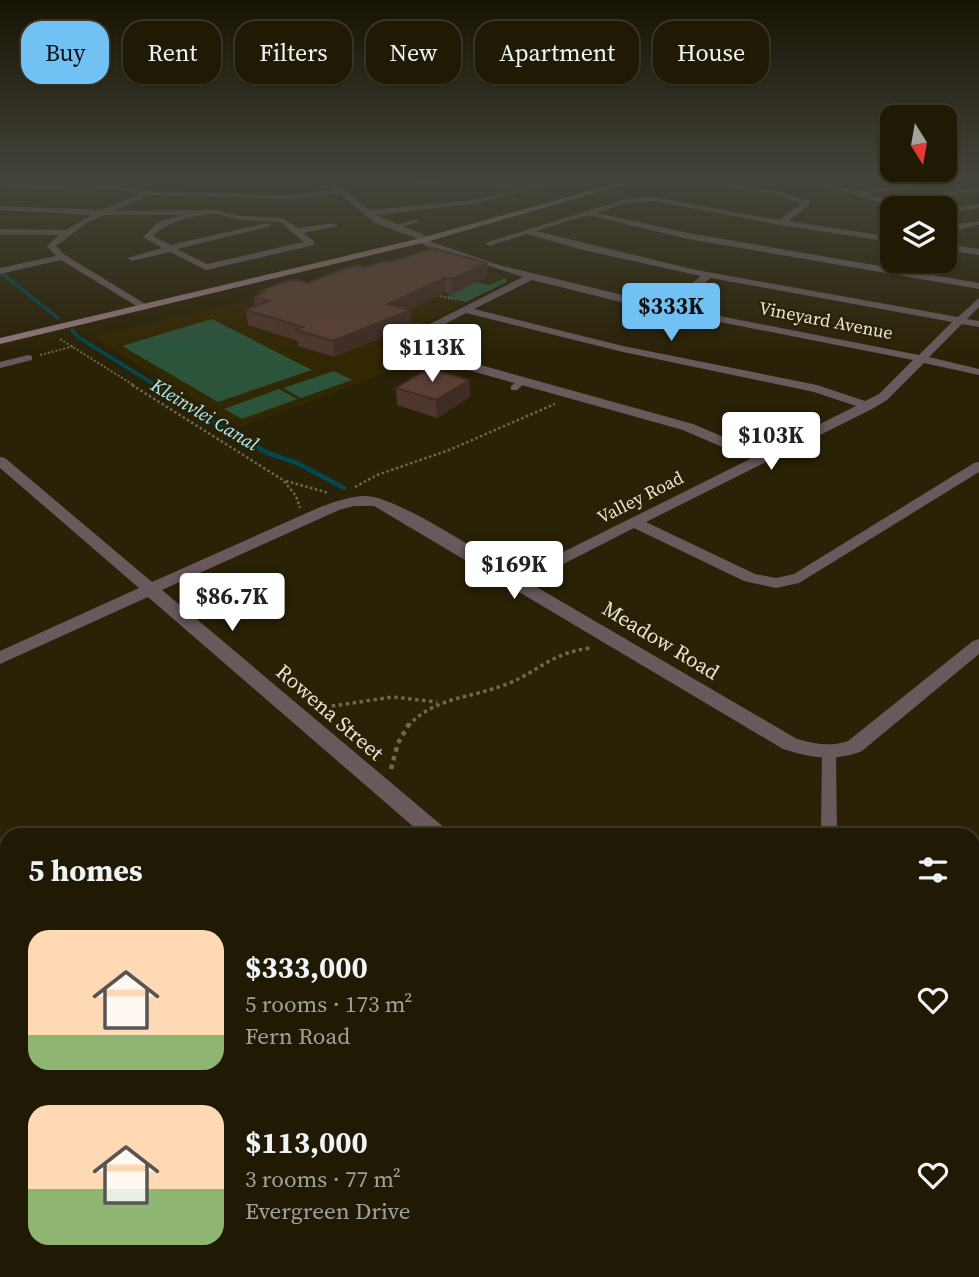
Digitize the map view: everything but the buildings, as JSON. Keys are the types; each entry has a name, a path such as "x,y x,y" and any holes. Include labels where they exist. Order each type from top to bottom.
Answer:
{"street":[{"path":"62,238 51,248 143,307"},
{"path":"150,238 203,267 215,267 311,243 304,238"},
{"path":"132,258 218,238"},
{"name":"Vineyard Avenue","path":"417,238 455,253 530,277 666,308 922,358 979,372"},
{"path":"0,341 54,332 79,322 431,238"},
{"path":"489,243 508,238"},
{"path":"547,238 582,248 709,275 890,305 979,324"},
{"path":"697,238 979,286"},
{"path":"957,249 979,252"},
{"path":"3,270 62,257"},
{"path":"666,308 709,275"},
{"path":"530,277 470,308 424,326 408,339 408,347 439,362 518,385 572,395 700,431 760,458"},
{"name":"Valley Road","path":"517,581 883,397 979,301"},
{"path":"470,308 623,349 808,386 868,405"},
{"path":"0,365 28,358"},
{"name":"Rowena Street","path":"0,461 430,828"},
{"path":"634,522 750,578 783,582 804,575 979,466"},
{"path":"0,658 350,496"},
{"name":"Meadow Road","path":"350,496 387,505 790,744 812,751 829,752 855,746 979,645"}],"lane":[{"path":"392,357 408,347"},
{"path":"829,752 830,828"}],"path":[{"path":"428,293 470,308"},
{"path":"54,332 283,480 298,487 350,496 377,475 449,450 572,395"},
{"path":"28,358 74,346"},
{"path":"283,480 296,496 303,520"},
{"path":"378,783 390,777 396,743 412,719 437,702 508,684 566,650 624,645"},
{"path":"298,715 312,709 376,698 418,696 437,702"}],"shaded area":[{"path":"437,254 507,278 507,282 376,347 422,360 240,427 93,337"}],"green space":[{"path":"505,278 507,282 466,302 446,297 476,282 489,285"},
{"path":"212,319 312,370 218,402 122,346"},
{"path":"334,371 352,380 301,398 283,388"},
{"path":"279,389 297,399 242,419 224,409"}],"waterway":[{"name":"Kleinvlei Canal","path":"0,272 58,318"},
{"name":"Kleinvlei Canal","path":"72,330 78,337 157,386"},
{"name":"Kleinvlei Canal","path":"154,385 236,436 268,453 297,463 344,488"}]}
